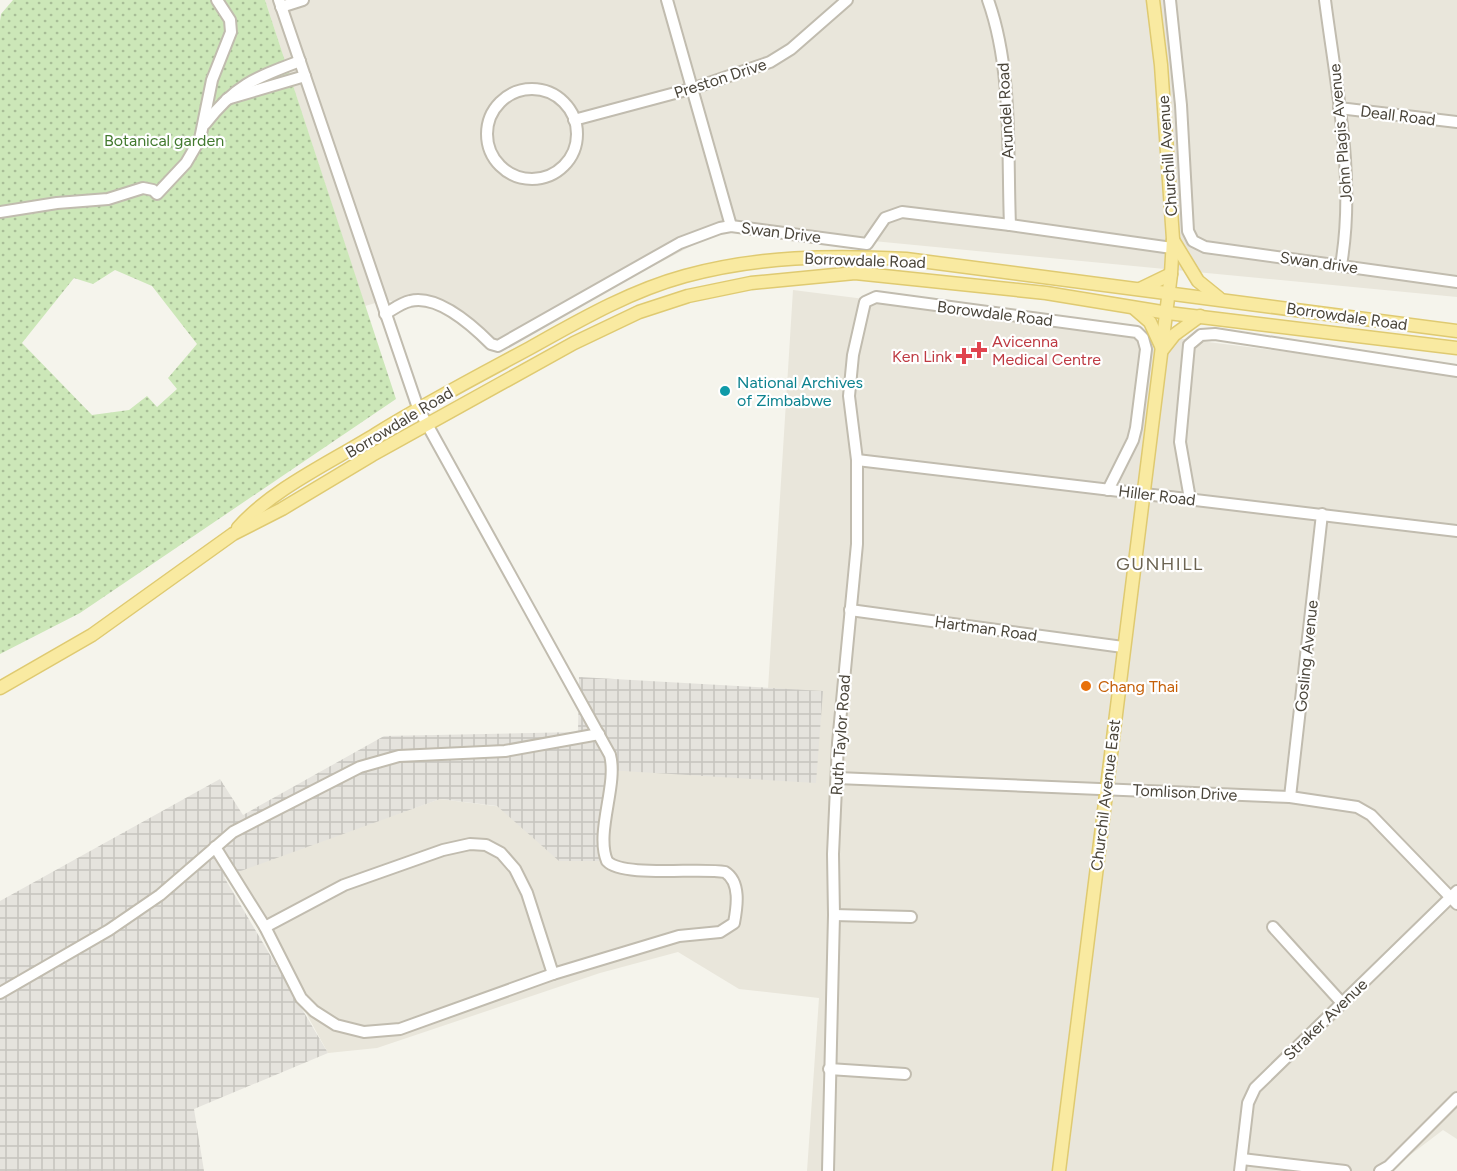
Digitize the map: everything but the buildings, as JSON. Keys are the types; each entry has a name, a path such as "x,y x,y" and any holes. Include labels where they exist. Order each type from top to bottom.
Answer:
{"main road":[{"name":"Churchill Avenue","path":"1153,0 1161,64 1173,244 1168,313"},
{"path":"1173,244 1198,281 1221,299"},
{"name":"Borrowdale Road","path":"233,534 245,520 274,497 418,408 575,322 638,292 684,276 731,266 799,257 906,259 1457,331"},
{"name":"Borrowdale Road","path":"0,688 92,635 233,534 282,509 426,425 574,343 639,312 688,296 751,283 855,273 1046,293 1168,313 1457,348"},
{"path":"1137,290 1171,274"},
{"path":"1133,307 1150,322 1162,350 1174,335 1200,316"},
{"name":"Churchil Avenue East","path":"1059,1171 1142,494 1168,313"}],"street":[{"path":"0,212 57,203 108,199 143,188 153,190 158,195 194,153 203,126 212,80 231,32 230,20 218,0"},
{"path":"215,847 265,927 301,998 328,1021 364,1032 400,1029 553,974 679,936 720,932 732,927 735,919 736,888 734,879 725,872 636,869 618,867 607,861 606,815 613,765 599,734 418,408 280,3 303,0"},
{"path":"667,0 694,88 730,226"},
{"name":"Preston Drive","path":"574,120 694,88 776,60 847,0"},
{"name":"Arundel Road","path":"988,0 1000,45 1004,76 1010,225"},
{"path":"1164,130 1182,129 1170,0"},
{"name":"John Plagis Avenue","path":"1325,0 1339,108 1348,217 1341,265"},
{"path":"203,126 224,100 256,78 300,62"},
{"path":"224,100 305,76"},
{"path":"531,89 545,91 557,97 568,107 574,120 577,134 575,148 559,170 546,177 532,179 518,177 506,171 495,161 489,148 486,135 488,121 494,108 504,98 517,91 531,89"},
{"name":"Deall Road","path":"1339,108 1457,122"},
{"name":"Swan drive","path":"1182,129 1188,231 1193,242 1205,247 1457,282"},
{"name":"Swan Drive","path":"385,315 409,301 426,302 459,315 491,344 498,346 680,243 730,226 867,244 885,218 902,212 1173,244"},
{"name":"Borowdale Road","path":"865,302 876,297 1126,328 1137,332 1143,338 1146,349 1133,440 1108,490"},
{"name":"Ruth Taylor Road","path":"828,1171 834,915 833,854 850,609 857,544 856,460 849,396 853,355 865,302"},
{"path":"1190,499 1180,442 1189,345 1201,335 1215,334 1457,371"},
{"name":"Hiller Road","path":"856,460 1457,531"},
{"name":"Gosling Avenue","path":"1290,797 1322,514"},
{"name":"Hartman Road","path":"850,609 1123,647"},
{"path":"0,993 109,930 143,907 249,822 376,761 399,756 505,751 599,734"},
{"name":"Tomlison Drive","path":"837,778 1290,797 1363,809 1455,897"},
{"path":"265,927 344,885 443,850 470,844 486,845 501,853 515,870 527,893 553,974"},
{"name":"Straker Avenue","path":"1240,1171 1248,1103 1252,1092 1455,897"},
{"path":"834,915 911,917"},
{"path":"1274,927 1342,1004"},
{"path":"829,1069 905,1074"},
{"path":"1380,1171 1389,1166 1455,1103"},
{"path":"1242,1159 1345,1171"}],"shaded area":[{"path":"265,0 1457,0 1457,297 727,227 495,350 460,314 386,300 365,306"},
{"path":"793,290 1457,373 1457,1139 1443,1130 1389,1171 807,1171 819,998 739,989 678,952 600,973 377,1048 328,1053 229,873 440,799 502,807 603,860 606,770 823,692 768,689"},
{"path":"579,677 823,691 816,783 607,770 603,861 559,861 497,806 440,799 224,877 328,1053 194,1109 204,1171 0,1171 0,901 220,779 243,815 384,736 578,732"}],"green space":[{"name":"Botanical garden","path":"13,0 265,0 396,399 80,613 0,654 0,21 1,14","holes":["115,270 152,286 197,344 168,378 177,389 157,407 147,396 129,410 92,415 22,343 74,278 93,284"]}],"place":[{"name":"Avicenna Medical Centre","path":"979,350"},
{"name":"Ken Link","path":"964,356"},
{"name":"National Archives of Zimbabwe","path":"725,391"},
{"name":"Chang Thai","path":"1086,686"}],"district":[{"name":"GUNHILL","path":"1160,564"}]}
